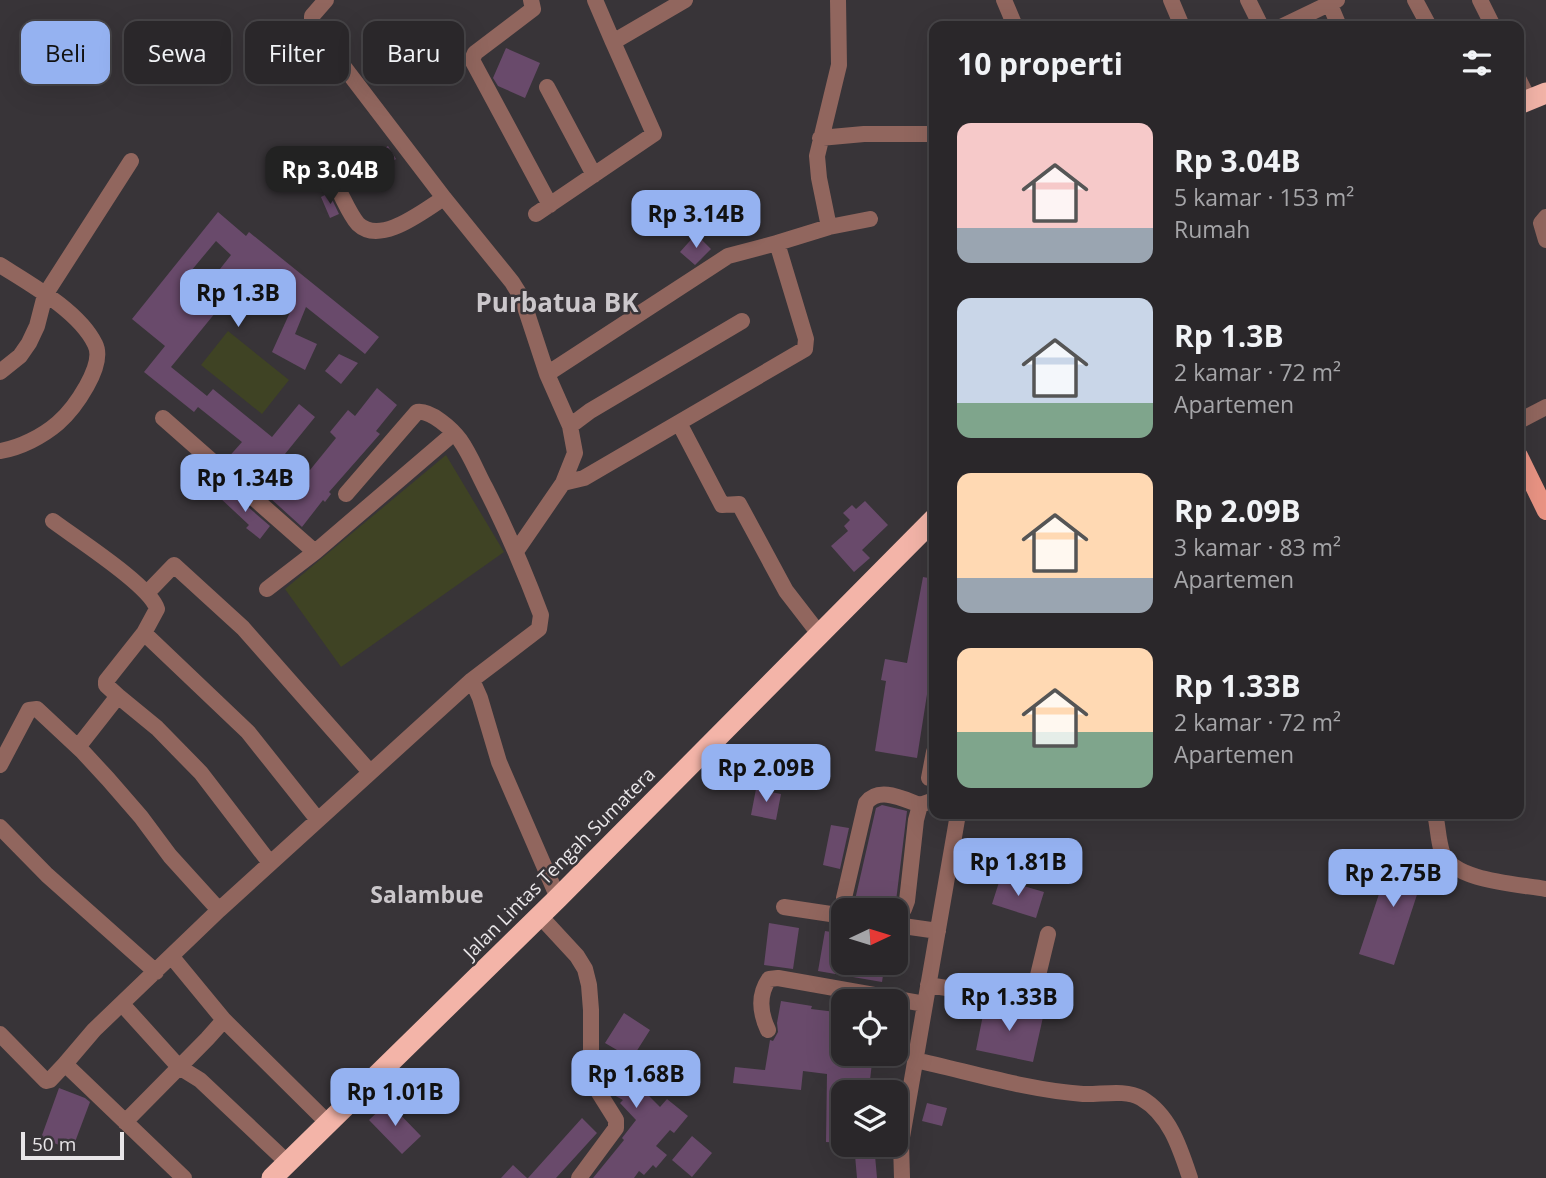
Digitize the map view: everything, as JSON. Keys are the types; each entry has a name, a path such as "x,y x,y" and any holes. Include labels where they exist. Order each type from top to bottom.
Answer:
{"highway":[{"name":"Jalan Lintas Tengah Sumatera","path":"280,1173 929,527"}],"main road":[{"path":"1524,466 1546,511"}],"street":[{"path":"326,0 312,16 312,25 512,282 522,298 547,374 570,426 575,453 563,483 517,550"},
{"path":"531,0 533,9 475,53 472,60 550,205"},
{"path":"536,214 654,133 595,0"},
{"path":"612,42 685,0"},
{"path":"829,227 817,167 820,138 839,65 838,0"},
{"path":"1004,0 1012,21"},
{"path":"1171,0 1180,21"},
{"path":"1248,0 1258,21"},
{"path":"1415,0 1426,21"},
{"path":"1480,0 1490,21"},
{"path":"1293,21 1331,1 1337,21"},
{"path":"1524,86 1536,100"},
{"path":"547,87 594,175"},
{"path":"820,138 864,134 929,134"},
{"path":"0,372 20,356 29,343 37,326 45,295 131,161"},
{"path":"338,189 358,224 369,230 386,231 399,226 444,198"},
{"path":"1546,217 1541,223 1546,240"},
{"path":"547,374 728,256 829,227 870,219"},
{"path":"563,483 584,478 805,349 806,339 777,243"},
{"path":"0,265 45,295 86,331 96,345 97,366 71,409 58,424 20,446 0,451"},
{"path":"570,426 590,411 742,321"},
{"path":"1524,418 1546,407"},
{"path":"0,1034 46,1081 50,1080 89,1035 219,910 472,680 541,624 541,615 517,550 471,459 454,433 425,412 418,411 346,494"},
{"path":"163,418 315,552"},
{"path":"679,423 722,505 739,504 786,590 820,635"},
{"path":"267,589 315,552 454,433"},
{"path":"52,521 154,601 157,609 144,633 106,681 106,685 157,728 201,773 270,863"},
{"path":"147,593 174,565 243,628 370,772"},
{"path":"144,633 248,732 318,820"},
{"path":"472,680 499,762 558,898"},
{"path":"78,747 118,696"},
{"path":"0,765 32,708 37,709 78,747 219,910"},
{"path":"844,898 866,803 876,794 927,802 916,820 907,898"},
{"path":"902,1178 901,1143 957,819"},
{"path":"1437,819 1442,853 1451,867 1465,874 1546,889"},
{"path":"0,827 47,875 156,972"},
{"path":"784,907 831,914"},
{"path":"540,916 577,956 585,969 591,1010 591,1080 616,1120 616,1128 579,1178"},
{"path":"908,927 938,931"},
{"path":"928,985 1027,1000 1034,992 1048,934"},
{"path":"172,957 223,1020 328,1123"},
{"path":"768,1030 762,1018 761,1002 763,987 769,979 778,978 925,1003"},
{"path":"122,1004 180,1067 200,1080 280,1173"},
{"path":"125,1122 223,1020"},
{"path":"915,1060 1040,1088 1083,1094 1139,1096 1157,1110 1174,1135 1190,1178"},
{"path":"65,1064 184,1178"}],"green space":[{"path":"228,331 289,380 262,414 201,365"},
{"path":"446,455 504,552 341,667 285,589"}],"building":[{"path":"506,48 540,63 525,98 498,86 493,78"},
{"path":"388,146 396,159 374,174 366,160"},
{"path":"329,193 339,214 330,218 321,197"},
{"path":"218,212 246,236 249,232 379,337 365,354 306,307 295,334 317,344 305,370 272,352 296,299 282,288 265,308 238,285 171,367 207,396 213,389 272,437 299,404 315,417 272,470 267,467 252,482 226,460 242,442 198,407 194,412 144,372 165,346 132,319","holes":["216,241 231,255 198,297 181,283"]},
{"path":"696,234 711,249 695,265 680,252"},
{"path":"339,354 358,363 341,384 325,371"},
{"path":"377,388 397,405 376,431 380,434 302,527 269,497 277,486 282,491 303,465 310,470 336,438 330,432 348,410 355,416"},
{"path":"225,487 270,526 260,539 246,528 249,525 218,496"},
{"path":"865,501 888,525 862,550 870,558 854,572 831,546 848,531 844,526 850,520 843,513 852,505 856,509"},
{"path":"923,577 929,578 929,688 917,758 875,751 886,681 881,680 885,659 907,663"},
{"path":"756,789 781,794 776,820 751,815"},
{"path":"882,805 907,811 896,898 855,898 876,808"},
{"path":"831,825 849,828 840,869 823,865"},
{"path":"1393,852 1427,864 1394,965 1359,954"},
{"path":"1000,879 1044,892 1036,918 992,904"},
{"path":"769,923 799,928 793,969 764,965"},
{"path":"825,931 831,932 831,973 818,971"},
{"path":"841,975 883,975 882,982"},
{"path":"781,1001 831,1011 831,1066 872,1066 870,1080 831,1080 831,1142 826,1142 827,1074 803,1071 801,1090 733,1083 735,1067 765,1070 770,1040 773,1041 778,1032"},
{"path":"985,1005 1043,1017 1033,1062 976,1050"},
{"path":"624,1013 650,1030 631,1060 627,1057 614,1080 633,1091 638,1085 660,1107 667,1099 688,1116 674,1133 670,1130 656,1146 667,1155 656,1168 653,1165 644,1175 639,1171 634,1178 593,1178 624,1140 622,1138 636,1120 620,1103 623,1100 612,1094 601,1077 617,1050 605,1043"},
{"path":"59,1088 90,1102 72,1150 41,1138"},
{"path":"388,1102 421,1136 402,1154 369,1120"},
{"path":"927,1103 947,1108 942,1126 922,1121"},
{"path":"582,1118 597,1133 556,1178 528,1178"},
{"path":"692,1136 712,1153 692,1177 672,1160"},
{"path":"855,1157 875,1157 877,1178 857,1178"},
{"path":"513,1165 527,1178 501,1178"}],"district":[{"name":"Purbatua BK","path":"557,302"},
{"name":"Salambue","path":"427,894"}]}
